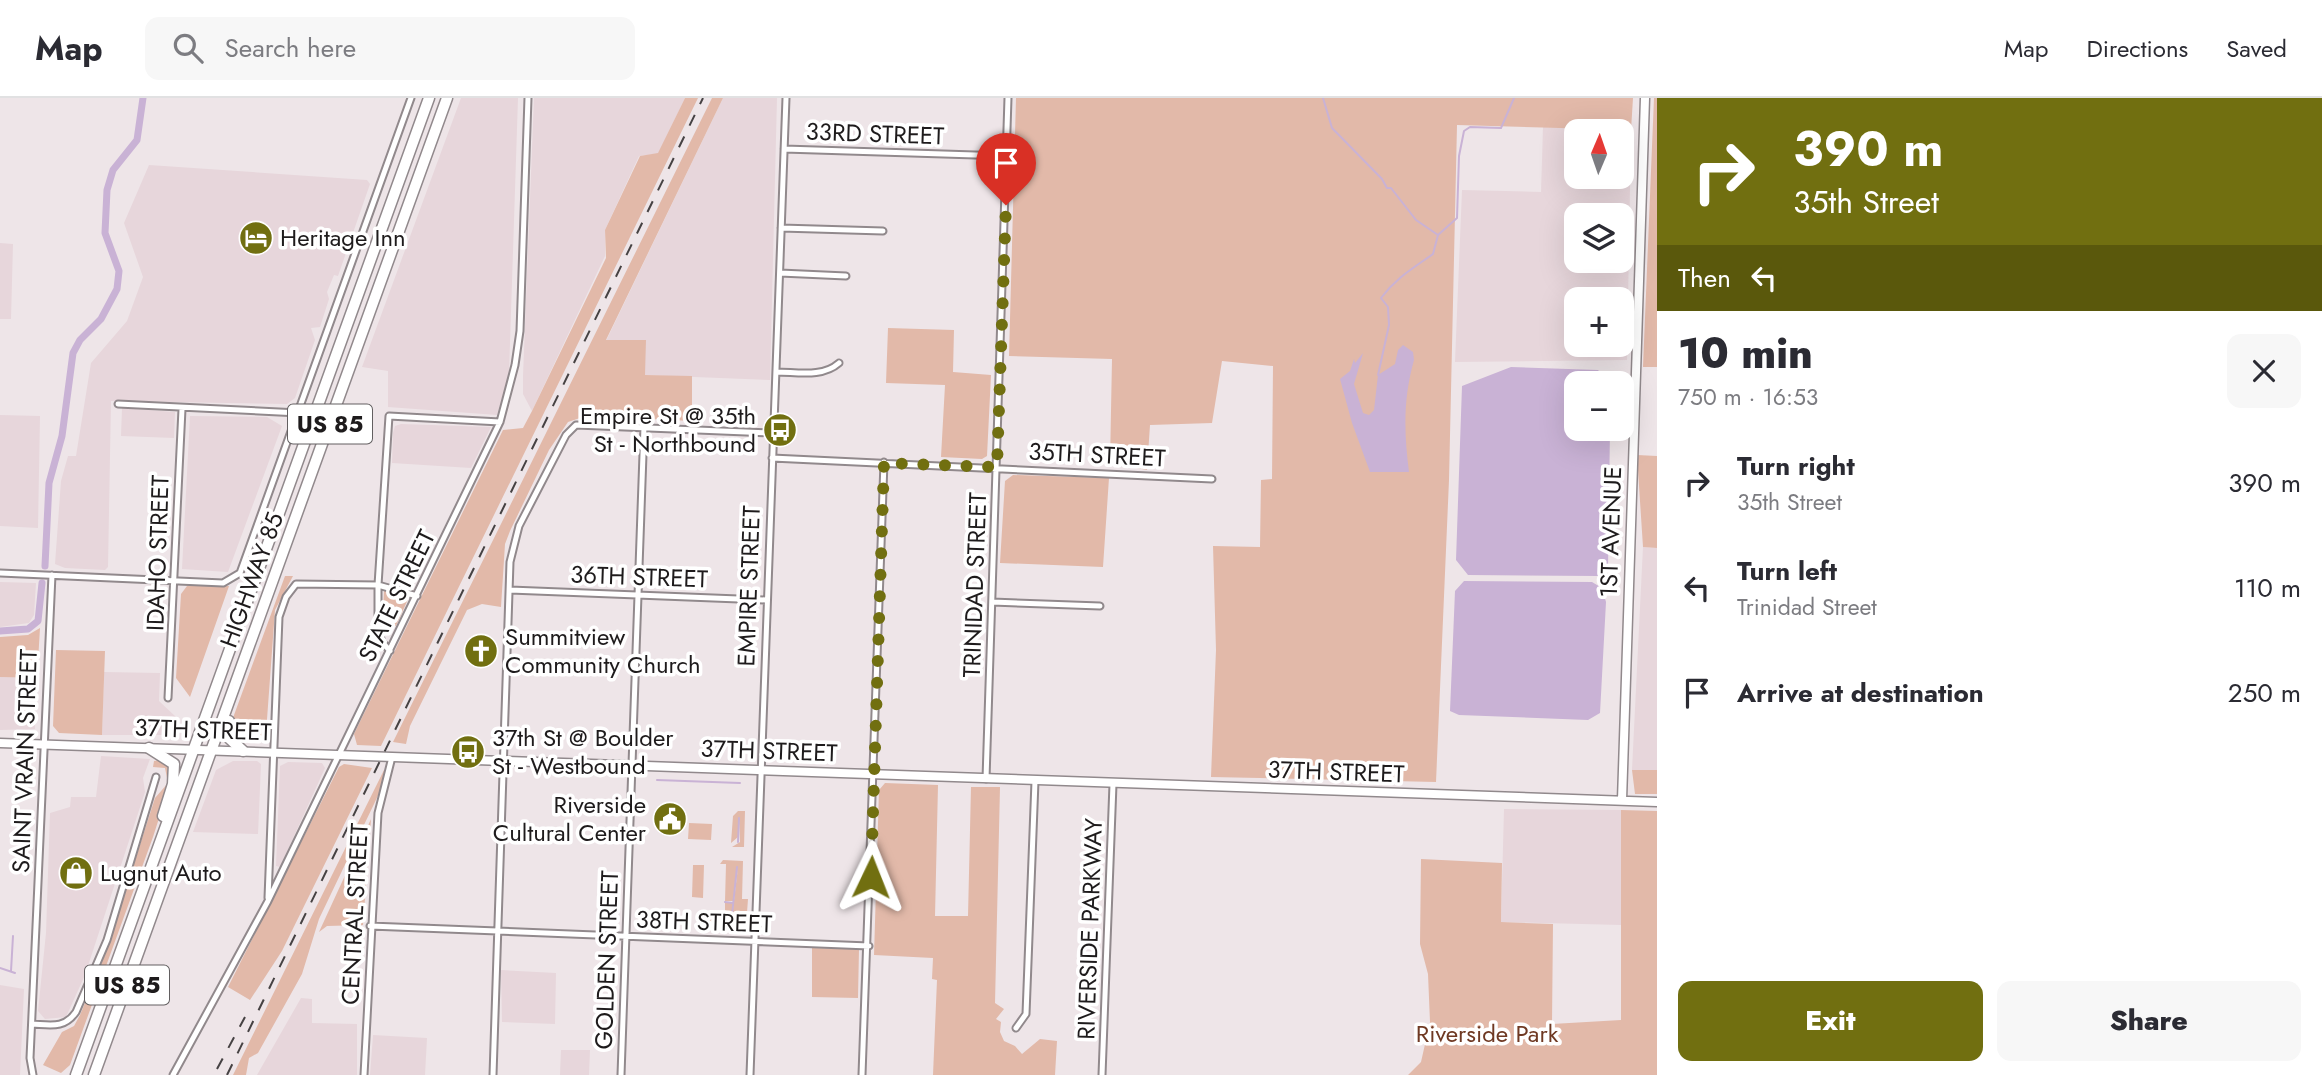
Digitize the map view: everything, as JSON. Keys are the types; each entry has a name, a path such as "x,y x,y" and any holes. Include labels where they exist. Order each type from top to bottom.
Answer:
{"highway":[{"name":"HIGHWAY 85","path":"76,1075 429,98"},
{"name":"HIGHWAY 85","path":"94,1075 447,98"},
{"path":"243,751 230,741 226,727 254,649 257,627"},
{"path":"149,748 174,764 173,784 160,827 161,840"}],"main road":[{"name":"1ST AVENUE","path":"1622,800 1645,98"},
{"name":"37TH STREET","path":"0,743 1657,802"}],"street":[{"path":"0,573 223,583 236,578 299,413 411,98"},
{"name":"STATE STREET","path":"173,1075 268,901 500,422 515,365 520,331 528,98"},
{"name":"EMPIRE STREET","path":"750,1075 786,98"},
{"name":"TRINIDAD STREET","path":"986,779 1008,98"},
{"name":"33RD STREET","path":"784,149 1007,156"},
{"path":"781,228 883,231"},
{"path":"779,273 846,276"},
{"path":"776,372 814,373 832,369 839,363"},
{"path":"118,404 299,413"},
{"name":"IDAHO STREET","path":"168,698 176,580 181,409"},
{"path":"390,651 382,642 378,629 378,585 389,416 500,422"},
{"path":"493,1075 510,590 513,543 519,526 566,435 576,425 773,433"},
{"name":"GOLDEN STREET","path":"621,1075 644,426"},
{"name":"35TH STREET","path":"772,458 1212,478"},
{"path":"862,1075 869,946 872,774 884,463"},
{"name":"SAINT VRAIN STREET","path":"33,1075 32,1024 52,575"},
{"path":"268,901 279,617 288,592 296,584 378,585 417,596"},
{"name":"36TH STREET","path":"510,590 766,600"},
{"path":"992,602 1100,606"},
{"name":"CENTRAL STREET","path":"363,1075 378,813 393,757"},
{"path":"32,1024 56,1026 69,1022 76,1012 107,940 156,777"},
{"path":"1016,1027 1026,1014 1035,781"},
{"name":"RIVERSIDE PARKWAY","path":"1102,1075 1113,784"},
{"name":"38TH STREET","path":"370,926 869,946"}],"shaded area":[{"path":"461,98 518,98 509,374 497,415 388,407 388,371 362,367"},
{"path":"534,98 685,98 658,154 639,156 605,230 605,256 532,411 523,394 523,376"},
{"path":"723,98 777,98 770,380 644,375 606,341"},
{"path":"1543,127 1564,128 1564,189 1630,189 1630,203 1564,203 1564,273 1629,273 1628,287 1564,287 1564,357 1627,357 1627,360 1455,362 1462,190 1541,192"},
{"path":"149,165 367,180 370,184 338,276 334,275 327,292 329,299 320,327 311,328 315,340 295,398 287,404 111,401 108,567 105,570 65,568 55,564 61,481 68,456 76,456 91,363 127,321 143,277 124,223"},
{"path":"0,243 13,244 11,319 0,319"},
{"path":"1403,345 1413,352 1414,360 1406,416 1409,472 1370,472 1340,379 1350,371 1354,359 1355,363 1363,353 1354,384 1363,413 1369,415 1374,410 1378,375 1395,364 1398,350"},
{"path":"1511,367 1599,371 1564,371 1564,441 1610,441 1608,568 1598,576 1468,575 1456,560 1462,386"},
{"path":"122,408 175,412 174,438 121,436"},
{"path":"0,415 40,416 38,528 0,526"},
{"path":"190,416 267,417 282,426 228,572 182,569"},
{"path":"395,426 491,427 471,468 392,463 393,433"},
{"path":"1643,547 1657,548 1657,770 1632,770"},
{"path":"1464,581 1592,582 1602,588 1606,602 1600,713 1588,720 1459,715 1450,711 1455,591"},
{"path":"0,582 36,583 34,615 29,623 0,627"},
{"path":"104,672 160,673 159,701 176,717 174,735 102,735"},
{"path":"0,677 37,678 35,729 0,730"},
{"path":"101,756 150,759 143,778 145,792 85,975 66,1017 45,1019 38,1011 46,933 50,813 70,807 71,797 96,797"},
{"path":"233,761 257,761 261,764 258,834 193,832 216,770"},
{"path":"288,762 322,763 325,768 280,867 276,866 280,766"},
{"path":"1504,809 1621,810 1621,925 1501,922"},
{"path":"501,970 556,973 555,1024 502,1022"},
{"path":"0,985 24,989 20,1075 0,1075"},
{"path":"301,998 312,999 312,1023 357,1024 357,1075 257,1075"},
{"path":"373,1035 427,1038 425,1075 370,1075"},
{"path":"561,1050 590,1050 589,1075 560,1075"}],"green space":[{"path":"685,98 698,98 381,746 357,745 354,734 503,430 523,428 606,258 605,230 640,156 658,153"},
{"path":"712,98 723,98 606,340 646,340 645,375 692,376 692,421 586,416 568,422 549,450 505,544 501,607 482,604 467,610 410,726 406,744 393,742"},
{"path":"1016,98 1633,98 1632,119 1564,119 1564,128 1457,125 1449,480 1436,782 1211,777 1216,650 1213,546 1260,547 1261,480 1272,479 1273,366 1222,361 1212,423 1150,425 1147,470 1110,463 1112,359 1009,356"},
{"path":"1654,98 1657,98 1657,367 1643,367"},
{"path":"888,328 954,330 953,372 991,375 987,456 982,459 941,457 945,385 886,383"},
{"path":"1637,455 1657,456 1657,548 1643,547"},
{"path":"1013,475 1109,478 1103,567 1000,563 1005,481"},
{"path":"285,576 293,576 275,610 266,733 259,740 237,737 230,726"},
{"path":"187,586 229,586 190,697 176,678 181,594"},
{"path":"384,590 409,597 396,626 388,627 383,614"},
{"path":"40,628 37,678 0,677 0,637 28,635"},
{"path":"56,650 105,651 102,735 59,733 53,726"},
{"path":"160,760 171,769 169,787 70,1065 61,1073 43,1065 62,1032 74,1026 104,957 155,798 168,783 165,768 153,767 154,761"},
{"path":"344,764 372,768 282,951 250,1000 228,987 339,767"},
{"path":"384,770 385,781 319,919 302,974 258,1053 249,1058 246,1075 233,1075"},
{"path":"1632,770 1657,770 1657,794 1635,794"},
{"path":"885,783 938,785 935,916 968,916 971,787 1000,787 995,1003 1004,1009 996,1019 1001,1022 1000,1032 1004,1041 1015,1046 1022,1054 1040,1039 1057,1041 1055,1075 933,1075 937,980 932,979 933,958 874,955 879,790"},
{"name":"Riverside Park","path":"1621,810 1657,811 1657,1075 1408,1075 1421,1062 1430,1022 1428,974 1420,944 1421,859 1502,863 1501,922 1553,924 1552,1024 1621,1020"},
{"path":"738,811 745,811 744,847 732,847 740,842 739,817 738,837 731,843 733,816"},
{"path":"371,819 363,925 327,926 319,932"},
{"path":"689,823 712,824 711,840 688,839"},
{"path":"723,860 743,861 742,899 748,899 746,926 698,925 698,919 716,919 716,911 725,911 725,903 733,903 732,915 720,920 732,917 738,867 733,901 725,901 726,864 720,864"},
{"path":"693,865 704,865 703,898 692,897"},
{"path":"812,948 859,949 858,998 812,997"}],"waterway":[{"path":"45,566 49,483 62,436 73,353 80,340 101,319 117,289 119,271 105,233 107,190 113,170 137,140 143,98"},
{"path":"1323,98 1332,128 1382,179 1387,188 1391,188 1416,220 1438,235 1457,218 1459,156 1464,131 1470,127 1501,128 1514,98"},
{"path":"1378,375 1389,325 1388,307 1381,298 1399,279 1433,254 1438,235"},
{"path":"0,631 28,629 38,621 42,583"},
{"path":"657,780 740,783"},
{"path":"738,842 739,818"},
{"path":"721,920 732,915 737,867"},
{"path":"725,902 733,903"},
{"path":"11,971 13,936"},
{"path":"0,968 15,973"}],"railway":[{"path":"227,1075 703,98"},
{"path":"217,1069 245,1017"}],"place":[{"name":"Heritage Inn","path":"256,238"},
{"name":"Empire St @ 35th St - Northbound","path":"780,430"},
{"name":"Summitview Community Church","path":"481,651"},
{"name":"37th St @ Boulder St - Westbound","path":"468,752"},
{"name":"Riverside Cultural Center","path":"670,819"},
{"name":"Lugnut Auto","path":"76,873"}],"route":[{"path":"871,877 872,762 884,463 997,467 1006,205"}]}
